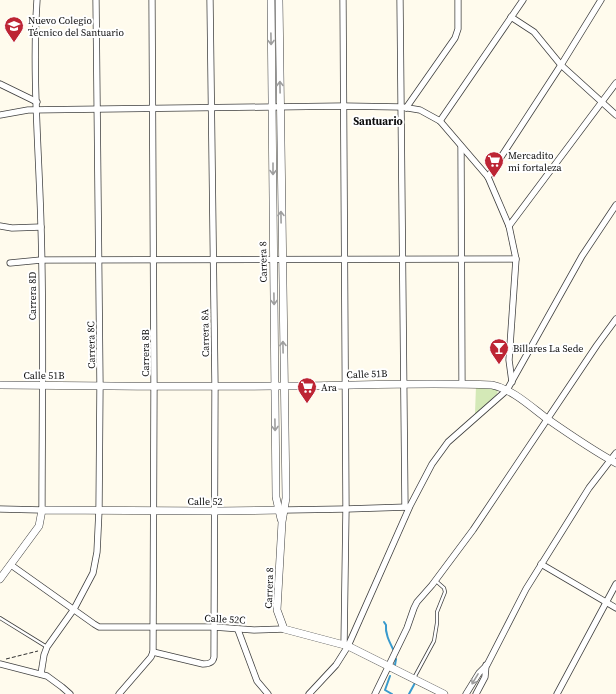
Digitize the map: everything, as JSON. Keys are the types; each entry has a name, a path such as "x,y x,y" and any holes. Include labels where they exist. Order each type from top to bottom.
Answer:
{"street":[{"name":"Carrera 8D","path":"0,579 6,568 38,526 42,510 41,227 37,110 37,0"},
{"name":"Carrera 8C","path":"41,674 47,647 74,609 93,573 97,552 99,510 100,386 96,0"},
{"name":"Carrera 8B","path":"152,0 154,108 153,652"},
{"name":"Carrera 8A","path":"153,652 203,664 210,663 214,657 215,386 210,0"},
{"name":"Carrera 8","path":"271,0 276,498 282,510"},
{"name":"Carrera 8","path":"279,0 286,498 282,510 277,610 284,629"},
{"path":"343,0 346,646"},
{"path":"400,0 404,108 402,259 403,383 407,507"},
{"path":"404,108 455,38 458,29 458,0"},
{"path":"440,121 523,0"},
{"path":"488,177 561,65 601,0"},
{"path":"511,17 534,32 561,65 616,115"},
{"path":"509,226 601,101 616,83"},
{"path":"0,84 37,102"},
{"path":"0,115 28,110 154,108 272,108 343,106 420,110 440,121 488,177 509,226 516,259 509,360 512,382"},
{"path":"461,147 462,383"},
{"path":"309,694 336,665 346,646 407,507 432,464 448,442 507,390 582,256 616,205"},
{"path":"0,226 12,228 41,227"},
{"path":"10,263 41,260 516,259"},
{"path":"375,694 407,628 417,602 436,580 473,530 547,418 616,319"},
{"name":"Calle 51B","path":"0,385 345,386 403,383 492,384 507,390 614,462"},
{"path":"466,694 479,673 486,665 526,588 589,488 614,462 616,453"},
{"name":"Calle 52","path":"0,509 215,511 407,507"},
{"path":"541,564 616,608"},
{"name":"Calle 52C","path":"6,568 74,609 99,627 214,627 238,630 284,629 346,646 444,694"},
{"path":"557,694 616,584"},
{"path":"238,630 257,681 268,694"},
{"path":"119,694 151,658 153,652"},
{"path":"0,664 41,674 53,680 70,694"},
{"path":"476,694 485,677 486,665"}],"lane":[{"path":"414,679 434,641 437,612 445,592 444,588 436,580"},
{"path":"0,618 47,647"}],"path":[{"path":"0,660 41,650 47,647"}],"green space":[{"path":"476,386 491,387 498,390 497,394 477,413 475,413"}],"waterway":[{"path":"384,622 393,649"},
{"path":"395,665 396,659"},
{"path":"390,676 385,690 392,694"},
{"path":"409,694 416,681"}],"place":[{"name":"Nuevo Colegio Técnico del Santuario","path":"14,43"},
{"name":"Mercadito mi fortaleza","path":"494,178"},
{"name":"Billares La Sede","path":"499,365"},
{"name":"Ara","path":"307,404"}],"district":[{"name":"Santuario","path":"378,121"}]}
